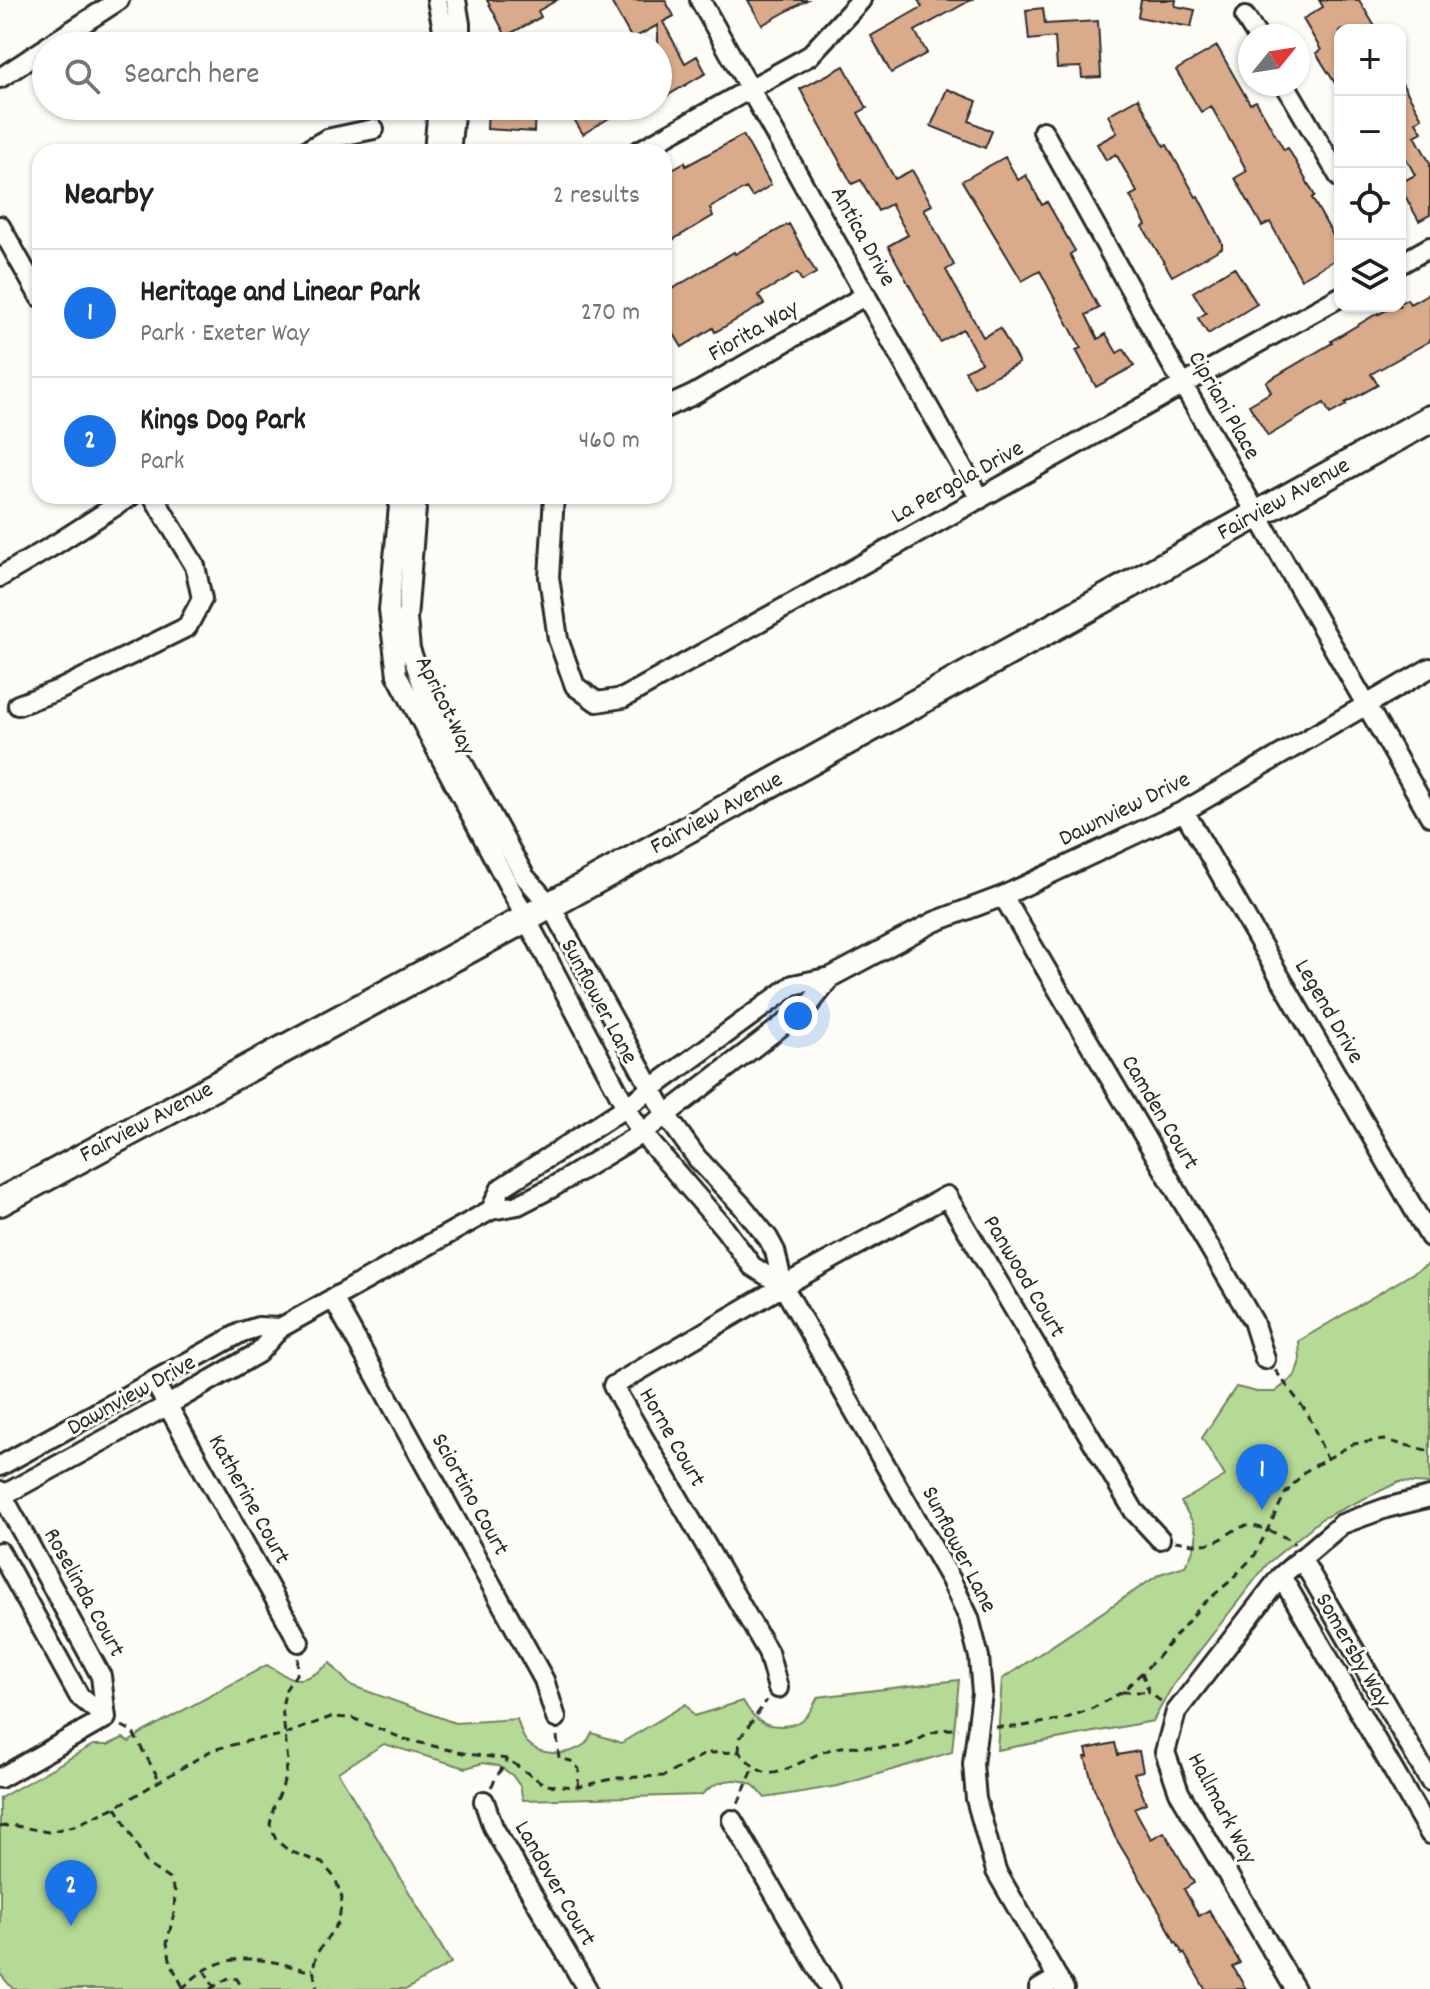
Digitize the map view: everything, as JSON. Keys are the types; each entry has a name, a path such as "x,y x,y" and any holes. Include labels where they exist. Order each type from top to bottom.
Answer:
{"street":[{"path":"64,32 93,6 119,0"},
{"path":"437,0 443,32"},
{"path":"456,0 460,32"},
{"name":"Antica Drive","path":"700,0 980,499"},
{"path":"651,144 809,56 861,0"},
{"path":"1245,17 1249,24"},
{"path":"0,78 32,57"},
{"path":"1292,96 1334,168"},
{"path":"435,144 437,120"},
{"path":"451,144 453,120"},
{"path":"318,144 327,139 374,129"},
{"name":"Cipriani Place","path":"1043,131 1183,385 1430,816"},
{"path":"0,226 32,283"},
{"path":"1406,261 1430,247"},
{"name":"Fiorita Way","path":"672,404 866,295"},
{"name":"La Pergola Drive","path":"554,504 549,577 558,639 575,686 597,702 623,698 1334,300"},
{"name":"Fairview Avenue","path":"0,1202 527,918 1430,419"},
{"path":"0,577 118,504"},
{"path":"18,705 61,689 187,627 202,599 195,566 158,504"},
{"name":"Apricot Way","path":"399,504 389,610 397,675 527,918"},
{"name":"Apricot Way","path":"416,504 407,619 410,649 428,700 525,877 550,905"},
{"name":"Dawnview Drive","path":"491,1210 501,1188 626,1107 793,985 831,977 934,922 1003,896 1184,811 1430,668"},
{"name":"Legend Drive","path":"1184,811 1430,1237"},
{"name":"Camden Court","path":"1003,896 1253,1321 1265,1359"},
{"name":"Sunflower Lane","path":"550,905 666,1115 697,1158 768,1238 775,1251 783,1286 951,1580 969,1618 979,1657 982,1693 973,1764 976,1799 996,1871 1061,1984"},
{"name":"Sunflower Lane","path":"527,918 642,1133 724,1228 752,1266 783,1286"},
{"name":"Dawnview Drive","path":"1,1494 258,1353 280,1328 333,1298 491,1210 518,1205 551,1188 642,1133 809,1005 831,977"},
{"name":"Panwood Court","path":"783,1286 947,1196 1134,1511 1160,1539"},
{"name":"Horne Court","path":"778,1688 768,1652 613,1386 783,1286"},
{"name":"Sciortino Court","path":"333,1298 544,1680 556,1718"},
{"name":"Dawnview Drive","path":"0,1466 242,1332 258,1327 280,1328"},
{"name":"Katherine Court","path":"154,1381 299,1642"},
{"name":"Roselinda Court","path":"1,1494 101,1676 106,1718"},
{"name":"Hallmark Way","path":"1295,1989 1179,1792 1165,1752 1176,1712 1281,1576 1342,1524 1430,1497"},
{"path":"0,1552 79,1696 106,1718 0,1778"},
{"name":"Somersby Way","path":"1301,1558 1430,1781"},
{"name":"Somersby Way","path":"1281,1576 1430,1834"},
{"name":"Landover Court","path":"484,1801 493,1827 587,1989"},
{"path":"732,1820 830,1989"},
{"path":"1039,1989 1061,1984"}],"path":[{"path":"1265,1359 1308,1414 1327,1459"},
{"path":"0,1827 11,1825 48,1832 74,1826 116,1807 212,1750 283,1735 331,1717 352,1718 404,1739 467,1754 507,1759 545,1785 578,1787 616,1778 664,1776 707,1753 739,1752 754,1767 769,1774 836,1748 906,1745 938,1730 1017,1727 1064,1719 1122,1692 1155,1660 1202,1605 1255,1555 1285,1494 1304,1472 1353,1444 1384,1440 1430,1451"},
{"path":"1160,1539 1193,1544 1215,1542 1247,1526 1292,1540 1301,1558"},
{"path":"299,1642 297,1673 286,1689 282,1707 288,1762 270,1824 276,1840 289,1851 322,1863 335,1878 342,1898 339,1921 317,1953 313,1969 317,1989"},
{"path":"1142,1672 1149,1692 1176,1712"},
{"path":"739,1752 740,1738 778,1688"},
{"path":"1122,1692 1149,1692"},
{"path":"106,1718 132,1731 160,1781"},
{"path":"556,1718 559,1758 571,1761 579,1769 578,1787"},
{"path":"484,1801 507,1759"},
{"path":"732,1820 754,1767"},
{"path":"116,1807 147,1864 169,1879 175,1891 167,1943 171,1964 183,1988 204,1970 252,1957 305,1970 313,1969"},
{"path":"204,1970 212,1988 230,1977 237,1979 243,1989"}],"green space":[{"path":"1430,1263 1430,1484 1399,1482 1321,1519 1268,1563 1173,1685 1153,1721 997,1750 1002,1679 1160,1574 1185,1566 1194,1547 1196,1533 1181,1502 1225,1476 1202,1438 1236,1387 1275,1392 1295,1376 1300,1360 1299,1341"},
{"path":"330,1663 350,1685 455,1723 517,1719 529,1744 553,1753 578,1748 592,1733 621,1743 686,1704 694,1716 743,1701 761,1721 783,1726 803,1719 818,1697 959,1680 952,1752 838,1786 765,1798 753,1785 731,1780 718,1783 701,1795 523,1800 520,1786 512,1775 499,1766 483,1763 466,1768 384,1744 338,1772 451,1963 407,1989 13,1989 0,1974 0,1798 93,1745 108,1745 123,1738 129,1742 267,1665 298,1679 312,1675"}],"building":[{"path":"487,0 557,0 538,11 541,17 513,32 504,32"},
{"path":"610,0 665,0 674,16 663,22 668,32 658,32 658,25 645,32 628,32"},
{"path":"748,0 807,0 762,25"},
{"path":"918,0 971,0 915,31 927,53 891,73 871,36 922,7"},
{"path":"1141,0 1176,0 1175,6 1195,10 1191,27 1138,17"},
{"path":"1319,0 1359,0 1373,24 1334,24 1334,82 1316,53 1321,50 1310,31 1310,24 1303,19 1323,7"},
{"path":"1043,8 1045,24 1098,21 1101,77 1082,78 1081,67 1057,68 1055,37 1029,40 1026,10"},
{"path":"672,39 685,63 697,56 706,73 672,93"},
{"path":"1217,46 1238,83 1238,96 1245,96 1250,104 1256,101 1315,196 1312,198 1334,237 1334,260 1301,279 1270,222 1262,226 1235,178 1247,171 1211,106 1201,112 1176,70"},
{"path":"844,66 867,108 858,113 895,179 912,170 932,205 924,209 954,265 946,270 983,337 1000,328 1019,363 974,387 965,371 981,362 963,329 940,342 888,246 908,235 891,204 878,211 861,180 852,184 800,89"},
{"path":"947,89 977,101 969,121 992,131 985,148 931,126"},
{"path":"1406,90 1422,118 1416,122 1422,132 1415,136 1430,163 1430,215 1419,221 1406,198 1406,180 1415,175 1406,158"},
{"path":"1138,98 1164,146 1167,145 1198,196 1222,243 1222,248 1172,276 1143,227 1146,225 1130,196 1137,192 1116,154 1106,160 1097,144 1117,133 1108,115"},
{"path":"487,120 534,120 534,132 487,129"},
{"path":"574,120 606,120 583,134"},
{"path":"743,135 771,185 752,197 746,188 710,208 713,216 672,240 672,169 685,162 686,166"},
{"path":"1005,157 1018,180 1026,175 1042,205 1047,202 1075,251 1070,254 1099,308 1086,315 1098,339 1106,334 1117,353 1124,349 1134,366 1096,387 1076,350 1081,348 1040,271 1022,281 962,181"},
{"path":"789,224 816,273 802,281 797,273 758,295 764,304 715,332 713,328 682,347 672,331 672,289"},
{"path":"1234,267 1257,304 1208,334 1198,318 1206,313 1193,292"},
{"path":"1430,293 1430,341 1371,374 1378,385 1346,405 1330,414 1324,403 1268,436 1249,405 1271,392 1266,382 1378,313 1406,312 1406,300 1410,304"},
{"path":"1115,1743 1118,1755 1139,1751 1143,1771 1134,1773 1146,1803 1134,1808 1151,1839 1164,1832 1168,1838 1194,1883 1184,1889 1199,1916 1209,1910 1240,1963 1233,1967 1246,1989 1205,1989 1115,1837 1094,1788 1085,1757 1088,1757 1086,1749"}],"place":[{"name":"Heritage and Linear Park","path":"1262,1510"},
{"name":"Kings Dog Park","path":"71,1926"}]}
